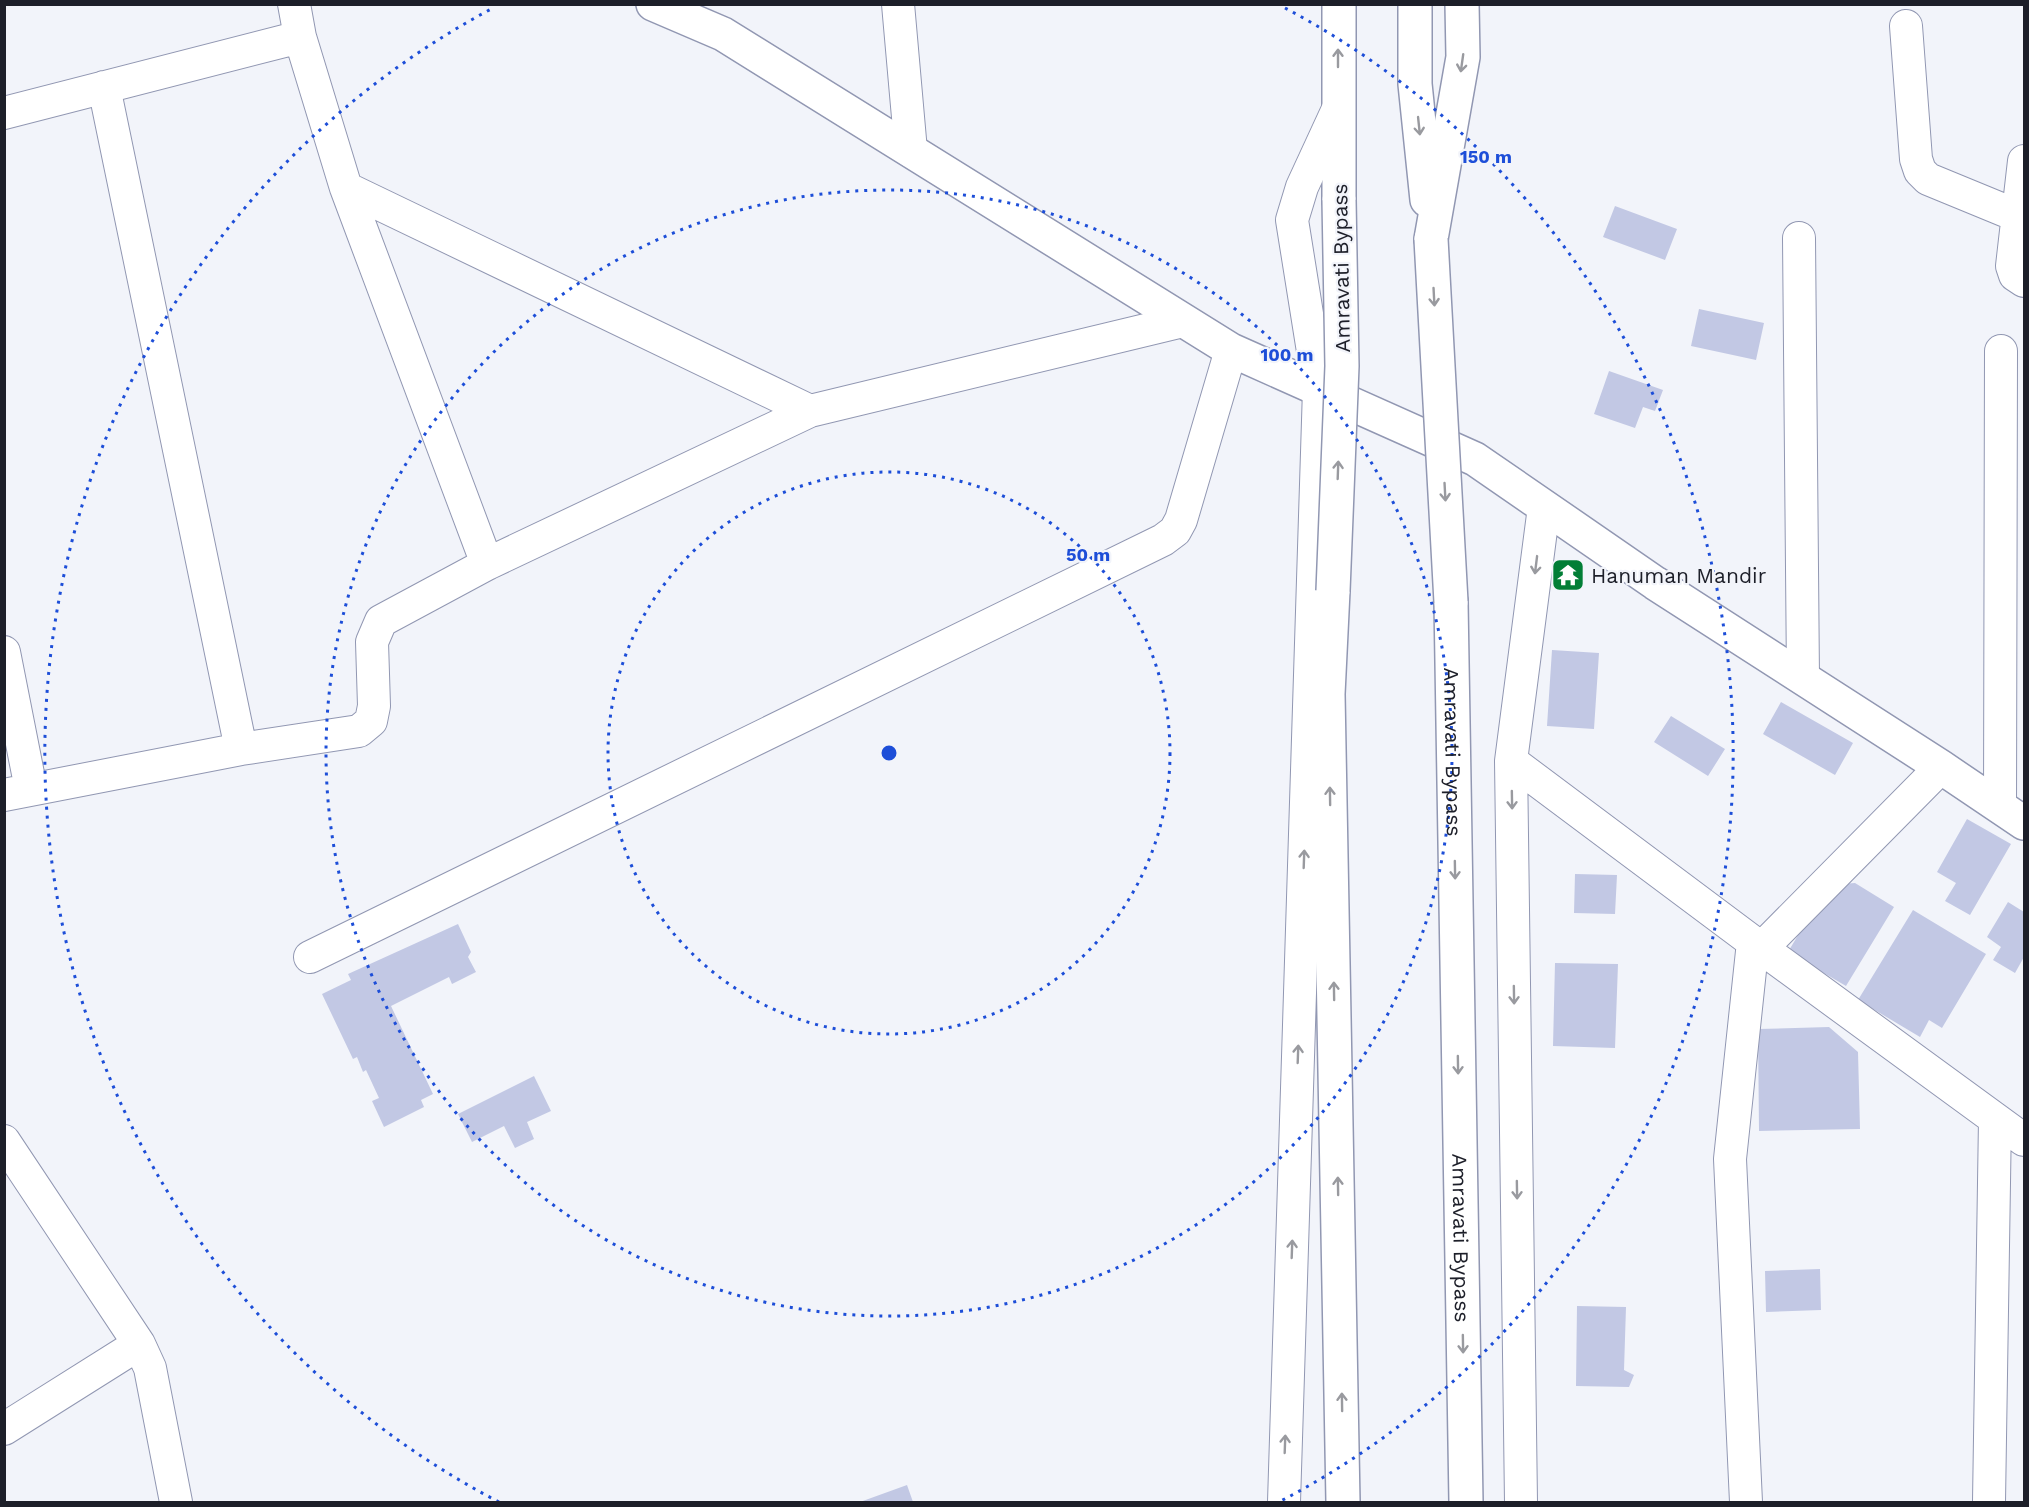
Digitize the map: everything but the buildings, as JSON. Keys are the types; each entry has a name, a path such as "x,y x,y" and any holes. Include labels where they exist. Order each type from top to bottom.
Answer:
{"main road":[{"path":"653,4 723,34 1232,350 1474,459 1655,583 2012,815"},
{"name":"Amravati Bypass","path":"1339,4 1338,109 1342,366 1329,694 1343,1503"},
{"path":"1415,4 1415,84 1431,239"},
{"name":"Amravati Bypass","path":"1462,4 1463,57 1431,239 1451,602 1466,1503"}],"street":[{"path":"294,4 300,37 346,188 487,564"},
{"path":"898,4 911,151"},
{"path":"1906,27 1916,159 1920,171 1928,179 2018,216"},
{"path":"4,113 300,37"},
{"path":"104,87 241,749"},
{"path":"1284,1503 1319,389 1292,220 1302,187 1338,109"},
{"path":"2025,161 2012,266 2015,275 2025,282"},
{"path":"346,188 810,411"},
{"path":"1799,238 1803,678"},
{"path":"4,652 18,792 241,749 358,732 371,722 374,706 372,642 381,621 487,564 810,411 1183,321"},
{"path":"310,957 1163,540 1175,531 1181,520 1232,350"},
{"path":"2001,351 2012,815"},
{"path":"1521,1503 1511,761 1544,507"},
{"path":"1511,761 2025,1140"},
{"path":"1746,1503 1730,1159 1758,945 1941,767"},
{"path":"1989,1503 1995,1119"},
{"path":"4,1141 139,1344 150,1368 176,1503"},
{"path":"4,1428 139,1344"}],"place":[{"name":"Hanuman Mandir","path":"1568,575"}]}
